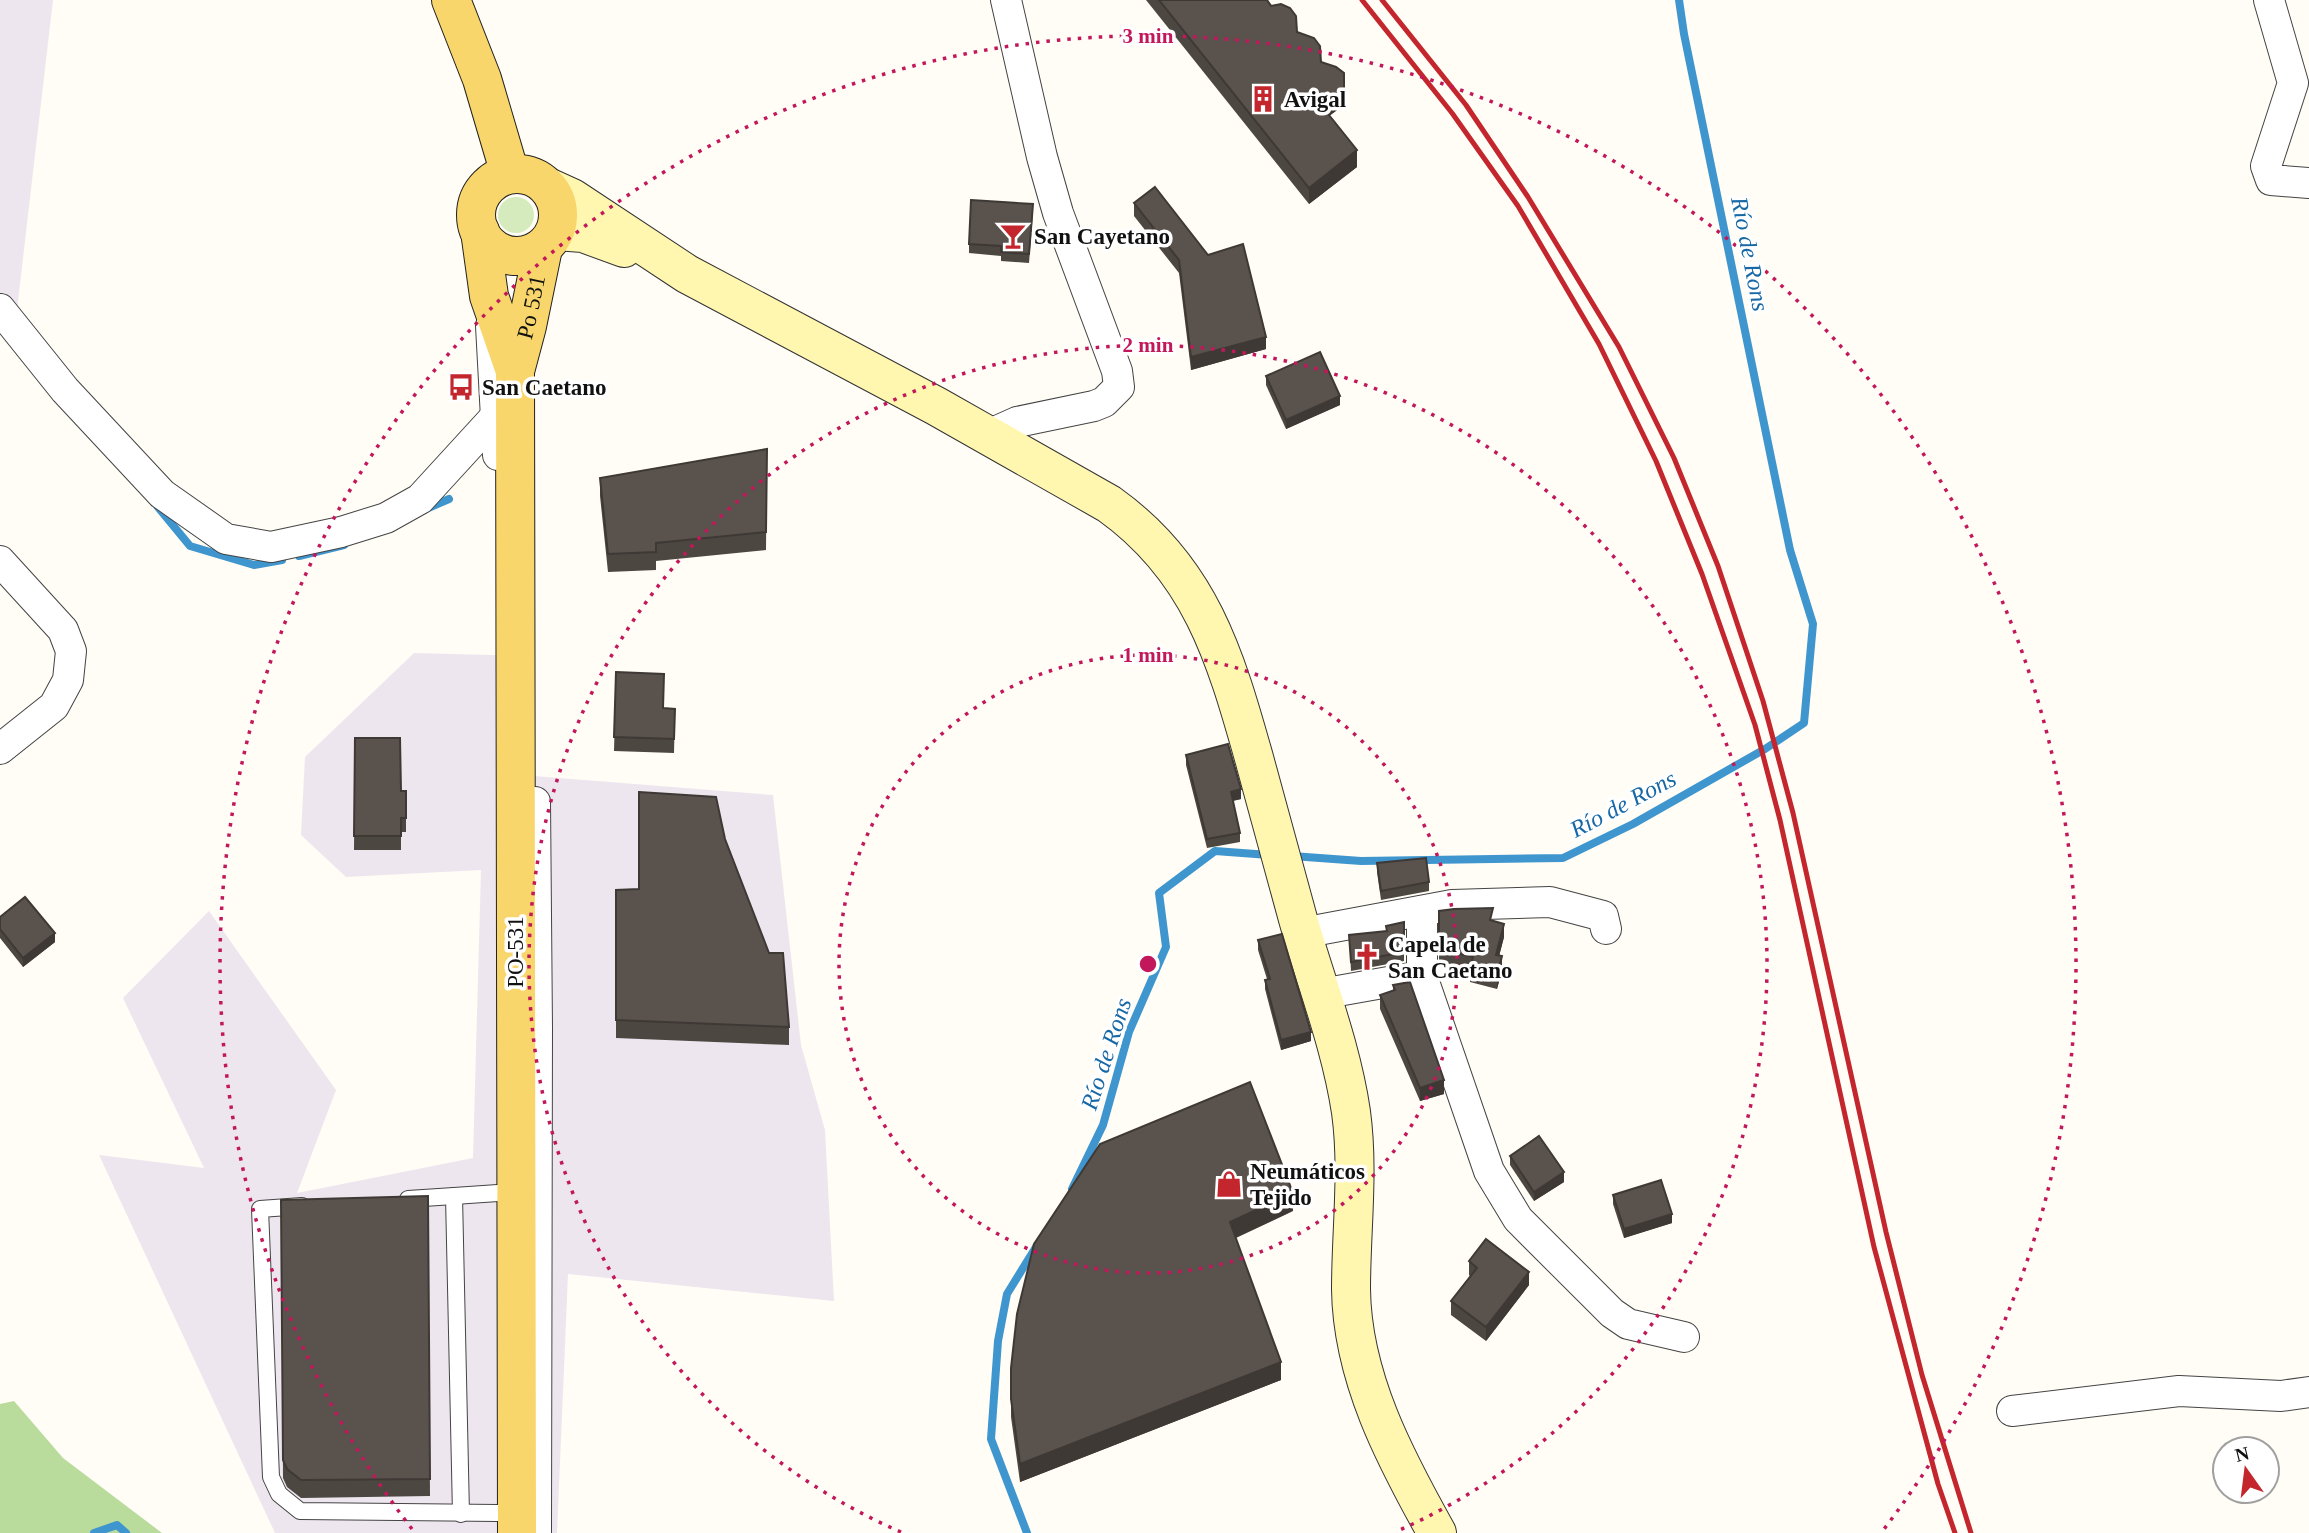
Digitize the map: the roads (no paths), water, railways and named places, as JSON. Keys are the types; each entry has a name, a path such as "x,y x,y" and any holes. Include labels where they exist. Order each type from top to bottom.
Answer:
{"main road":[{"path":"451,0 482,79 510,174"},
{"path":"674,267 583,233 549,239 522,256 507,255 488,244 480,231 476,214 480,197 490,184 510,174 531,176 572,198 674,267 988,435 1109,504 1134,522 1166,556 1188,586 1219,647 1247,732 1302,933 1341,1062 1352,1116 1354,1221 1351,1291 1362,1368 1389,1441 1437,1533"},
{"path":"549,239 559,213 550,188"},
{"name":"PO-531","path":"480,231 489,296"},
{"name":"Po 531","path":"515,370 534,288 549,239"},
{"name":"Po 531","path":"489,296 515,370"},
{"name":"PO-531","path":"504,1526 515,370"}],"street":[{"path":"988,435 1017,422 1094,406 1104,402 1119,387 1117,371 1076,264 1042,157 1006,0"},
{"path":"2269,0 2293,83 2266,166 2271,180 2309,183"},
{"name":"PO-531","path":"534,288 532,435 537,1028 536,1533"},
{"name":"PO-531","path":"489,296 498,471 505,1047 498,1193 504,1526"},
{"path":"0,309 65,390 162,494 226,539 271,547 341,532 386,518 420,499 496,416"},
{"path":"0,561 63,630 71,651 68,680 54,706 0,749"},
{"path":"1302,933 1452,905 1550,902 1603,916 1606,929"},
{"path":"1422,911 1422,976 1489,1171 1518,1219 1612,1313 1628,1324 1684,1337"},
{"path":"1321,994 1422,976"},
{"path":"2012,1411 2179,1391 2281,1396 2309,1392"}],"lane":[{"path":"399,1200 498,1193"},
{"path":"454,1196 461,1514"},
{"path":"316,1206 260,1209 271,1477 279,1494 300,1511 461,1514 504,1526"}],"waterway":[{"name":"Río de Rons","path":"1292,856 1361,861 1563,858 1633,824 1765,749 1804,723 1813,624 1790,550 1679,0"},
{"path":"426,509 449,499"},
{"path":"157,506 190,546 254,565 282,560"},
{"path":"299,556 344,545"},
{"name":"Río de Rons","path":"1072,1189 1103,1125 1129,1032 1166,947 1159,893 1215,851 1269,855"},
{"path":"1027,1533 991,1439 998,1341 1007,1294 1036,1247"},
{"path":"94,1533 117,1525 126,1533"}],"railway":[{"path":"1362,0 1452,113 1518,206 1599,344 1656,461 1702,574 1755,725 1780,820 1874,1247 1938,1484 1955,1533"},
{"path":"1382,0 1466,105 1528,197 1619,347 1674,458 1718,566 1763,701 1793,813 1886,1232 1922,1375 1971,1533"}],"place":[{"name":"Avigal","path":"1263,99"},
{"name":"San Cayetano","path":"1013,236"},
{"name":"San Caetano","path":"461,387"},
{"name":"Capela de San Caetano","path":"1367,957"},
{"name":"Neumáticos Tejido","path":"1229,1184"}]}
